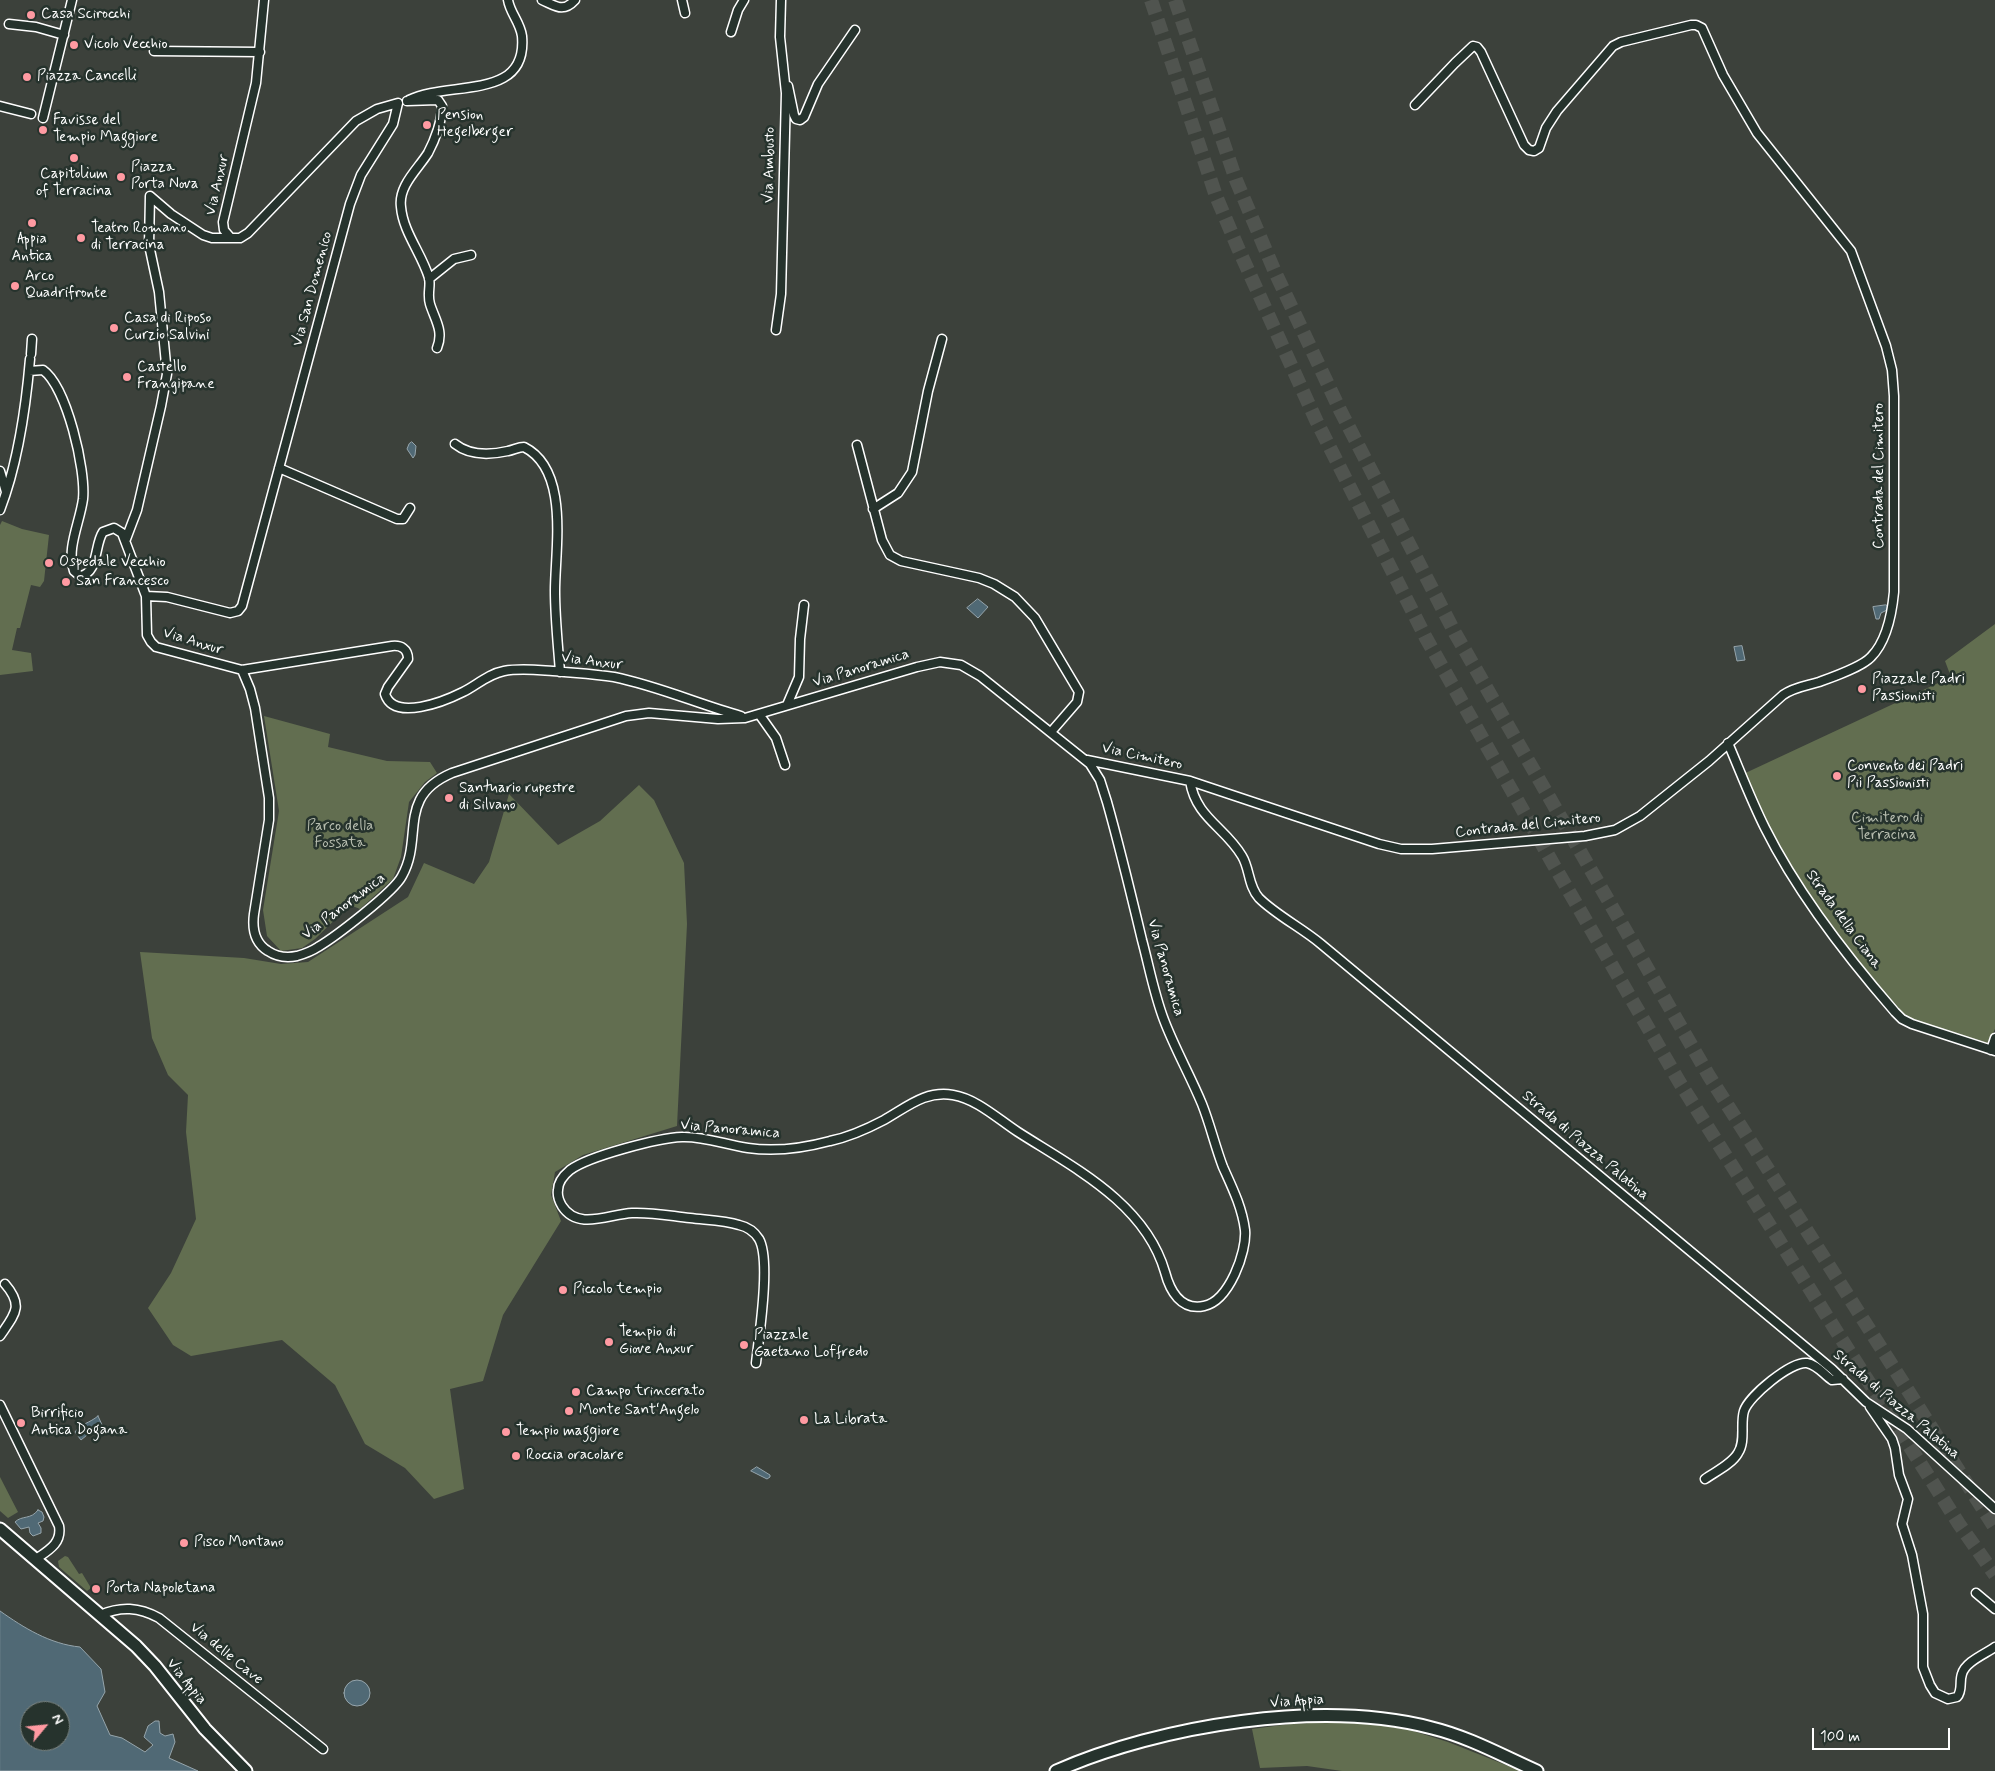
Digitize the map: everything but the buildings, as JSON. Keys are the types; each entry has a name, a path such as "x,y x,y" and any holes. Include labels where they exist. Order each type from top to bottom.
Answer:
{"main road":[{"name":"Via Appia","path":"0,1529 144,1654 205,1729 246,1771"},
{"name":"Via Appia","path":"1056,1771 1118,1748 1191,1731 1276,1718 1335,1715 1380,1718 1441,1730 1538,1771"}],"street":[{"path":"43,118 72,0"},
{"name":"Via Anxur","path":"230,237 224,230 223,222 255,89 264,0"},
{"path":"230,237 240,238 248,233 359,119 377,109 428,93 496,82 510,74 519,61 522,38 519,24 508,0"},
{"path":"542,0 563,8 569,6 575,0"},
{"path":"682,0 685,12"},
{"path":"731,32 738,10 744,0"},
{"name":"Via Ambusto","path":"776,330 781,294 786,79 780,42 781,0"},
{"path":"9,24 36,27 64,36"},
{"name":"Contrada del Cimitero","path":"1190,782 1380,844 1401,849 1432,849 1585,836 1614,830 1640,816 1709,761 1787,692 1828,678 1868,660 1880,644 1889,620 1894,592 1894,382 1888,353 1856,260 1846,244 1757,134 1724,75 1704,32 1696,25 1621,42 1613,46 1558,111 1546,128 1538,148 1534,151 1529,150 1524,145 1477,46 1473,46 1462,55 1415,105"},
{"path":"786,79 794,115 796,119 800,120 804,117 818,84 855,30"},
{"path":"154,51 260,52"},
{"path":"407,101 438,100 442,106 440,122 433,142 403,190 400,199 404,220 429,279 428,297 440,331 440,340 437,348"},
{"name":"Via San Domenico","path":"146,596 167,597 226,613 238,611 244,600 350,204 361,175 393,124 398,103"},
{"path":"0,106 31,114"},
{"name":"Via Anxur","path":"230,237 212,238 203,235 179,220 150,196 149,245 159,292 167,374 137,510 126,539 146,596 147,632 153,645 242,670 400,646 407,652 408,659 388,686 385,694 391,705 402,709 420,707 452,697 500,672 518,669 606,676 631,681 678,694 745,718"},
{"path":"429,279 452,260 471,255"},
{"path":"0,510 20,430 32,339"},
{"path":"873,509 890,500 898,493 912,472 928,391 942,339"},
{"path":"29,371 43,370 55,384 70,421 80,458 83,477 83,497 72,555 74,571 80,576 91,570 99,538 105,530 117,529 126,539"},
{"path":"455,444 465,451 476,454 506,452 524,447 536,455 547,470 556,505 557,520 555,588 560,672"},
{"path":"857,445 884,546 894,558 979,578 1008,593 1031,612 1080,692 1077,702 1051,732"},
{"path":"279,468 397,519 403,519 410,508"},
{"path":"0,471 6,492"},
{"path":"787,706 800,677 800,639 804,606"},
{"name":"Via Panoramica","path":"242,670 255,708 269,798 269,820 253,928 263,948 284,957 299,955 322,944 389,892 400,881 410,857 413,819 416,809 427,791 442,778 626,716 649,713 718,719 745,718 917,667 932,663 950,662 968,668 980,676 1087,760 1100,780 1107,802 1162,1016 1199,1098 1243,1219 1245,1243 1230,1282 1218,1299 1208,1305 1192,1306 1179,1300 1170,1288 1161,1259 1150,1238 1139,1223 1113,1196 1087,1176 974,1103 952,1095 938,1094 922,1097 864,1130 827,1142 786,1149 756,1149 698,1138 679,1138 632,1147 598,1157 578,1165 566,1174 559,1185 558,1198 565,1210 578,1219 594,1219 639,1212 737,1224 754,1232 763,1249 765,1265 756,1363"},
{"path":"759,714 776,738 785,765"},
{"name":"Strada della Ciana","path":"1728,744 1765,828 1806,895 1833,934 1892,1009 1909,1023 1993,1050"},
{"name":"Via Cimitero","path":"1087,760 1190,782"},
{"name":"Strada di Piazza Palatina","path":"1190,782 1194,798 1201,811 1241,854 1252,887 1260,898 1311,936 1843,1379 1866,1402 1907,1429 1995,1509"},
{"path":"1993,1050 1995,1038"},
{"path":"0,1336 17,1304 14,1296 5,1284"},
{"path":"1705,1479 1738,1454 1741,1446 1743,1415 1746,1406 1781,1374 1797,1364 1809,1363 1819,1368 1832,1380 1843,1379"},
{"path":"1866,1402 1892,1438 1899,1475 1908,1499 1902,1524 1912,1555 1923,1614 1922,1658 1930,1685 1940,1696 1951,1699 1957,1697 1961,1692 1961,1676 1964,1669 1995,1647"},
{"path":"0,1404 59,1526 58,1540 50,1549 36,1559"},
{"path":"1976,1592 1995,1609"},
{"name":"Via delle Cave","path":"100,1615 114,1610 130,1608 144,1611 159,1618 323,1750"}],"green space":[{"path":"2,521 22,529 49,535 44,581 40,587 31,585 20,628 17,628 12,650 31,653 33,671 0,675 0,525"},
{"name":"Cimitero di Terracina","path":"1995,624 1995,1029 1988,1044 1903,1019 1818,919 1772,849 1749,802 1739,776 1951,677 1945,661"},
{"name":"Parco della Fossata","path":"264,716 330,734 328,747 387,761 430,762 437,773 425,782 409,802 401,857 393,879 360,909 350,905 315,939 302,948 281,951 267,936 263,910 279,811"},
{"path":"639,785 654,800 684,863 687,924 677,1126 583,1155 555,1172 551,1195 561,1221 503,1315 483,1381 450,1389 464,1489 434,1499 405,1468 365,1444 335,1385 282,1340 191,1356 173,1345 148,1308 171,1273 196,1219 186,1132 188,1095 168,1075 152,1038 140,952 244,958 281,964 308,962 408,897 424,863 474,884 489,862 509,794 558,845 600,821"},
{"path":"0,1477 18,1512 8,1518 0,1511"},
{"path":"65,1556 68,1557 79,1574 82,1573 91,1588 87,1591 59,1567 58,1561"},
{"path":"1353,1721 1410,1730 1448,1742 1521,1771 1342,1771 1307,1766 1260,1768 1252,1729 1290,1724"}],"water":[{"path":"412,442 416,446 413,458 407,449"},
{"path":"978,599 988,607 978,618 967,608"},
{"path":"1888,606 1887,610 1881,613 1879,619 1876,619 1873,607"},
{"path":"1742,646 1745,660 1737,661 1734,647"},
{"path":"98,1416 103,1427 98,1426 81,1440 75,1432"},
{"path":"757,1467 770,1475 770,1477 767,1479 751,1471"},
{"path":"38,1510 42,1512 44,1517 43,1521 38,1523 41,1533 33,1536 30,1533 29,1527 21,1529 15,1522 32,1515"},
{"path":"0,1611 48,1639 80,1647 101,1669 105,1692 97,1706 110,1735 122,1738 145,1752 153,1745 144,1737 148,1726 155,1721 159,1721 160,1733 165,1736 173,1734 175,1742 169,1758 198,1771 0,1771"},
{"path":"357,1680 366,1684 370,1693 366,1702 357,1706 348,1702 344,1693 348,1684"}],"tunnel":[{"path":"1151,0 1216,196 1238,248 1316,420 1426,638 1552,862 1680,1083 1959,1524 1995,1575"},
{"path":"1175,0 1236,180 1275,272 1340,410 1455,633 1709,1076 1995,1528"}],"place":[{"name":"Casa Scirocchi","path":"31,15"},
{"name":"Vicolo Vecchio","path":"74,45"},
{"name":"Piazza Cancelli","path":"27,77"},
{"name":"Pension Hegelberger","path":"427,125"},
{"name":"Favisse del Tempio Maggiore","path":"43,130"},
{"name":"Capitolium of Terracina","path":"74,158"},
{"name":"Piazza Porta Nova","path":"121,177"},
{"name":"Appia Antica","path":"32,223"},
{"name":"Teatro Romano di Terracina","path":"81,238"},
{"name":"Arco Quadrifronte","path":"15,286"},
{"name":"Casa di Riposo Curzio Salvini","path":"114,328"},
{"name":"Castello Frangipane","path":"127,377"},
{"name":"Ospedale Vecchio","path":"49,563"},
{"name":"San Francesco","path":"66,582"},
{"name":"Piazzale Padri Passionisti","path":"1862,689"},
{"name":"Convento dei Padri Pii Passionisti","path":"1837,776"},
{"name":"Santuario rupestre di Silvano","path":"449,798"},
{"name":"Piccolo tempio","path":"563,1290"},
{"name":"Tempio di Giove Anxur","path":"609,1342"},
{"name":"Piazzale Gaetano Loffredo","path":"744,1345"},
{"name":"Campo trincerato","path":"576,1392"},
{"name":"Monte Sant‘Angelo","path":"569,1411"},
{"name":"La Librata","path":"804,1420"},
{"name":"Birrificio Antica Dogana","path":"21,1423"},
{"name":"Tempio maggiore","path":"506,1432"},
{"name":"Roccia oracolare","path":"516,1456"},
{"name":"Pisco Montano","path":"184,1543"},
{"name":"Porta Napoletana","path":"96,1589"}]}
